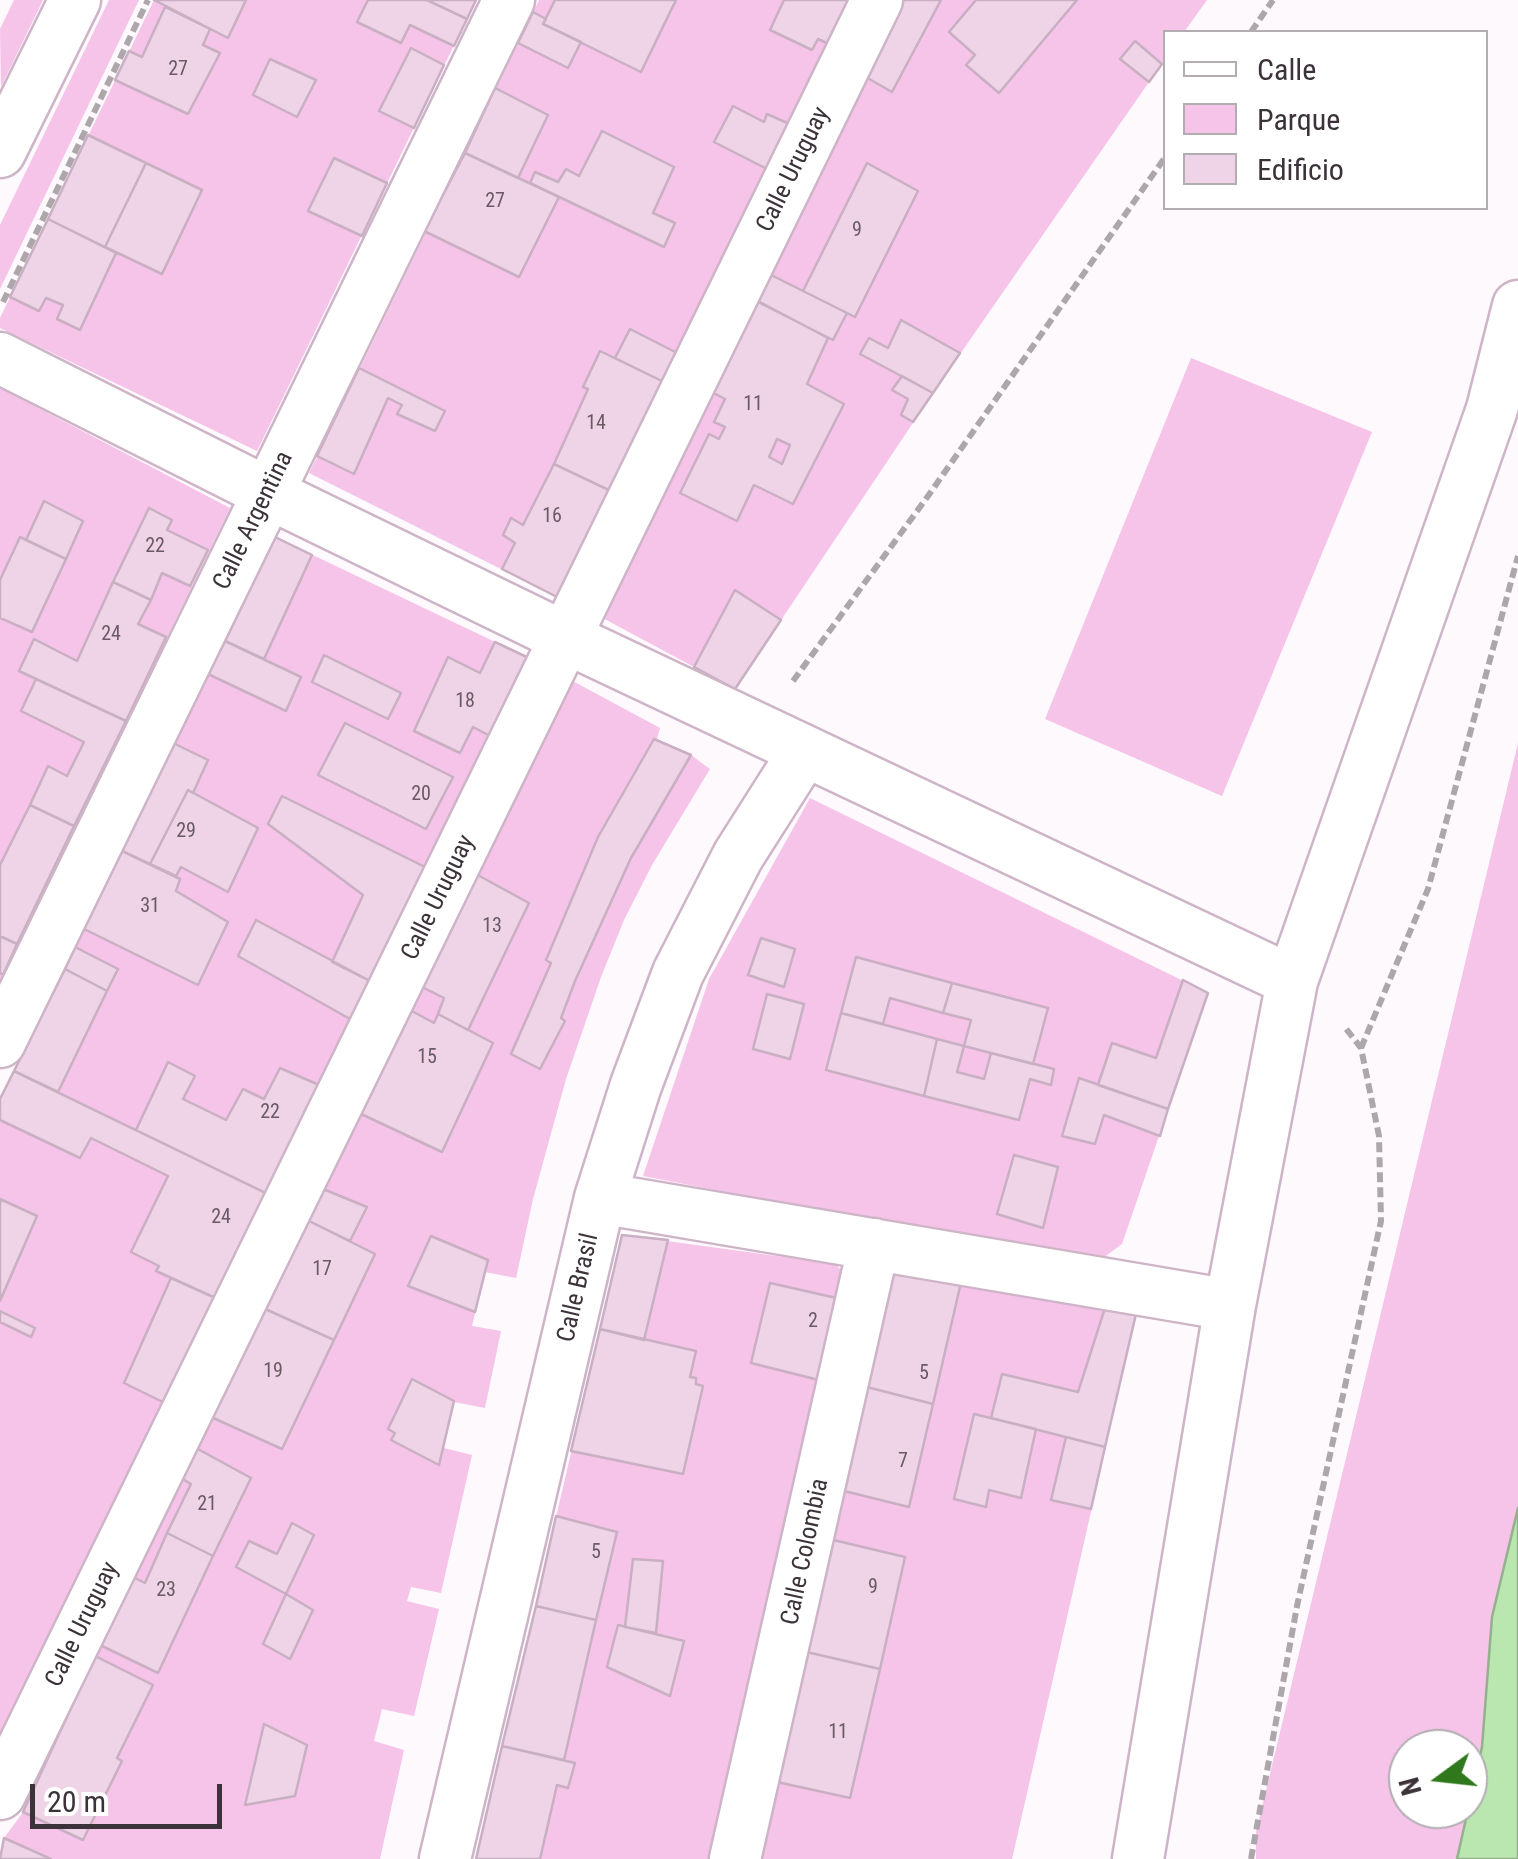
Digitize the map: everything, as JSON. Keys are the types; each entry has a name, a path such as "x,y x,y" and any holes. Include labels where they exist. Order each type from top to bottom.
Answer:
{"street":[{"path":"0,152 75,0"},
{"name":"Calle Argentina","path":"0,1042 509,0"},
{"name":"Calle Uruguay","path":"0,1794 877,0"},
{"path":"1138,1859 1230,1305 1292,981 1492,409 1518,306"},
{"path":"0,358 268,494 566,638 1292,981"},
{"name":"Calle Brasil","path":"445,1859 600,1198 678,973 738,856 804,752"},
{"path":"600,1198 1230,1305"},
{"name":"Calle Colombia","path":"735,1859 874,1244"}],"path":[{"path":"0,308 148,0"},
{"path":"1251,30 1273,0"},
{"path":"758,728 928,496 1163,160"},
{"path":"1361,1048 1428,889 1518,556"},
{"path":"1251,1859 1297,1606 1381,1221 1379,1136 1361,1048 1322,1000 1292,981"}],"green space":[{"path":"14,0 43,0 1,87 0,29"},
{"path":"109,0 139,0 0,289 0,225"},
{"path":"154,0 476,0 257,451 0,328 0,318"},
{"path":"539,0 857,0 563,600 309,473"},
{"path":"903,0 1207,0 1185,30 1163,30 1163,62 933,393 735,689 599,616 759,301"},
{"path":"1191,358 1372,432 1222,796 1045,719"},
{"path":"0,388 230,508 0,981"},
{"path":"275,537 533,660 352,1014 359,1019 0,1758 0,1099"},
{"path":"569,679 660,728 657,739 710,769 652,865 601,977 566,1079 516,1278 485,1272 472,1326 501,1331 485,1408 454,1402 444,1448 472,1455 441,1593 411,1587 407,1601 439,1609 414,1716 382,1709 374,1741 404,1750 380,1859 0,1859 4,1838 24,1811 100,1645"},
{"path":"1518,743 1518,1859 1256,1859 1256,1832"},
{"path":"810,798 1208,993 1122,1244 1103,1258 895,1225 643,1176 709,979"},
{"path":"622,1235 836,1264 846,1277 712,1859 476,1859"},
{"path":"900,1265 1136,1314 1012,1859 749,1859"}],"shaded area":[{"path":"1518,1508 1518,1859 1457,1859 1464,1829 1488,1829 1488,1729 1483,1729 1492,1617"}],"building":[{"path":"154,0 246,0 228,38"},
{"path":"368,0 427,0 467,19 454,46 410,25 401,43 357,22"},
{"path":"427,0 476,0 467,19"},
{"path":"555,0 676,0 641,72 543,24"},
{"path":"784,0 857,0 836,47 818,39 812,50 770,30"},
{"path":"903,0 941,0 892,92 864,76"},
{"path":"976,0 1077,0 999,93 966,65 975,55 949,32"},
{"path":"165,7 210,29 203,45 220,53 188,114 115,80 129,51 142,57"},
{"path":"533,12 546,19 543,24 581,42 568,68 518,43"},
{"path":"1135,41 1162,64 1149,82 1120,59"},
{"path":"411,48 444,65 414,128 379,111"},
{"path":"270,59 316,80 297,117 253,95"},
{"path":"495,88 548,115 518,178 465,153"},
{"path":"733,106 764,122 767,114 794,126 771,171 714,142"},
{"path":"602,131 674,167 653,213 675,223 664,247 530,183 535,172 558,182 566,169 579,176"},
{"path":"88,135 146,163 105,247 48,219"},
{"path":"465,153 559,197 519,277 424,231"},
{"path":"334,158 387,183 362,236 308,211"},
{"path":"146,163 202,190 162,274 105,247"},
{"path":"867,163 918,191 855,317 803,291"},
{"path":"48,219 116,253 80,330 57,319 63,305 46,298 39,311 10,297"},
{"path":"771,275 847,313 833,340 758,302"},
{"path":"756,300 828,338 807,384 844,404 793,504 754,485 737,521 680,493 709,434 719,439 725,427 714,422 725,399 710,391","holes":["777,439 790,445 782,464 769,457"]},
{"path":"901,320 960,353 933,393 860,354 869,338 888,348"},
{"path":"630,329 681,355 668,384 615,358"},
{"path":"600,351 668,384 615,493 554,464 588,389 583,387"},
{"path":"359,368 445,411 435,431 397,414 402,405 388,398 354,474 317,456"},
{"path":"902,376 933,393 913,422 901,415 908,399 892,390"},
{"path":"554,464 615,493 563,600 502,569 515,543 503,535 511,518 523,525"},
{"path":"44,501 83,521 66,559 26,540"},
{"path":"149,508 172,520 167,530 208,550 190,586 162,573 151,600 113,582"},
{"path":"20,537 66,559 32,632 0,618 0,580"},
{"path":"275,537 312,555 264,659 225,641"},
{"path":"113,582 151,600 138,624 166,637 126,721 19,671 34,639 77,661"},
{"path":"735,590 781,620 735,689 694,667"},
{"path":"225,641 301,677 286,711 208,674"},
{"path":"495,642 533,660 494,738 473,727 460,753 414,731 448,657 480,673"},
{"path":"324,655 401,693 388,719 312,682"},
{"path":"36,679 126,721 74,826 30,805 48,766 67,776 84,742 21,711"},
{"path":"345,723 453,777 426,829 318,775"},
{"path":"654,739 691,755 631,858 575,981 561,1018 565,1021 540,1069 511,1054 551,963 546,960 598,837"},
{"path":"173,743 208,760 150,864 122,851"},
{"path":"188,790 258,828 228,892 181,867 176,876 150,864"},
{"path":"282,796 431,870 370,981 332,962 363,895 268,824"},
{"path":"30,805 74,826 17,944 0,936 0,865"},
{"path":"122,851 180,879 176,891 228,922 198,985 84,929"},
{"path":"474,873 529,903 468,1030 438,1014 444,998 420,986"},
{"path":"256,920 370,981 350,1019 238,956"},
{"path":"0,936 17,944 3,975 0,973"},
{"path":"761,938 795,949 784,987 748,975"},
{"path":"75,947 118,969 107,991 65,969"},
{"path":"856,957 952,983 943,1013 890,998 883,1024 841,1013"},
{"path":"65,969 107,991 58,1092 14,1071"},
{"path":"1183,980 1208,993 1168,1109 1098,1085 1112,1043 1156,1058"},
{"path":"952,983 1048,1008 1033,1064 964,1046 971,1020 943,1013"},
{"path":"767,994 804,1004 790,1059 753,1049"},
{"path":"408,1009 434,1023 438,1014 493,1043 442,1152 359,1113"},
{"path":"841,1013 937,1039 924,1096 826,1070"},
{"path":"937,1039 964,1046 957,1072 984,1079 991,1053 1054,1069 1051,1085 1030,1079 1019,1120 924,1096"},
{"path":"168,1062 195,1076 183,1099 226,1120 243,1089 264,1099 280,1068 326,1088 270,1195 136,1130"},
{"path":"14,1071 270,1195 220,1300 156,1271 159,1266 131,1252 168,1176 91,1138 80,1158 0,1120 0,1099"},
{"path":"1079,1078 1168,1109 1160,1136 1104,1115 1095,1144 1062,1136"},
{"path":"1014,1155 1058,1167 1043,1228 997,1214"},
{"path":"323,1189 367,1207 350,1241 305,1219"},
{"path":"0,1199 37,1216 0,1301"},
{"path":"305,1219 375,1254 334,1340 263,1308"},
{"path":"622,1235 668,1240 644,1340 600,1329"},
{"path":"431,1236 488,1260 475,1312 408,1286"},
{"path":"900,1265 962,1278 933,1404 859,1385 883,1282"},
{"path":"171,1278 220,1300 171,1406 124,1383"},
{"path":"770,1283 841,1299 823,1381 751,1363"},
{"path":"263,1308 334,1340 282,1449 211,1417"},
{"path":"1105,1308 1136,1314 1105,1447 991,1418 1002,1374 1078,1392"},
{"path":"0,1311 35,1328 31,1337 0,1322"},
{"path":"600,1329 696,1351 690,1377 703,1386 683,1474 571,1451"},
{"path":"412,1379 454,1401 439,1465 391,1440 395,1433 388,1429"},
{"path":"859,1385 933,1404 909,1507 836,1489"},
{"path":"974,1414 1036,1429 1021,1498 989,1490 986,1507 954,1499"},
{"path":"1066,1437 1105,1447 1091,1509 1051,1500"},
{"path":"196,1448 251,1478 213,1556 167,1533 191,1484 181,1478"},
{"path":"556,1516 617,1532 596,1620 536,1606"},
{"path":"292,1523 314,1535 286,1594 236,1567 249,1541 277,1554"},
{"path":"167,1533 213,1556 158,1673 100,1645 133,1577 145,1583"},
{"path":"825,1538 905,1557 880,1669 798,1650"},
{"path":"633,1559 663,1561 656,1633 625,1627"},
{"path":"286,1594 313,1610 290,1659 263,1644"},
{"path":"536,1606 596,1620 564,1760 502,1746"},
{"path":"618,1625 684,1641 670,1696 607,1667"},
{"path":"798,1650 880,1669 850,1798 768,1780"},
{"path":"95,1656 153,1685 117,1758 122,1761 83,1840 23,1812"},
{"path":"264,1724 307,1745 295,1796 245,1805"},
{"path":"502,1746 575,1763 568,1788 557,1785 540,1859 476,1859"},
{"path":"4,1838 51,1859 0,1859"}]}
